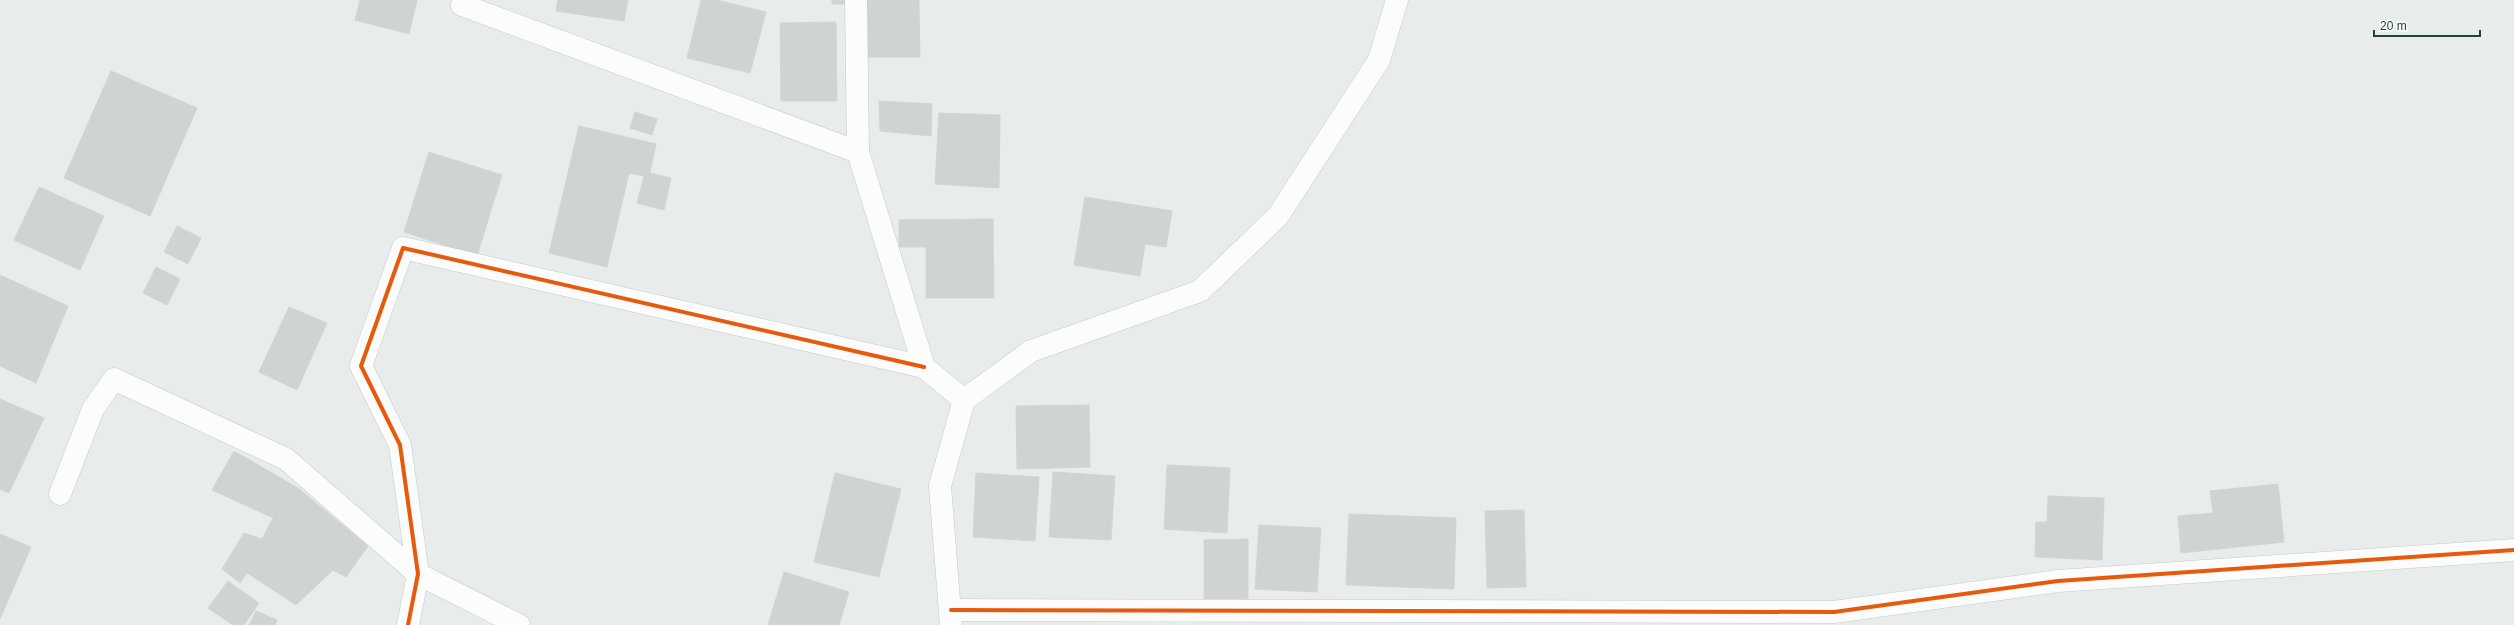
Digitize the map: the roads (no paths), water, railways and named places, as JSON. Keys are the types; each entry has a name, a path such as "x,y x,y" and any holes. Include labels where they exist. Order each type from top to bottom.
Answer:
{"street":[{"path":"856,0 858,152 924,367"},
{"path":"1397,0 1378,60 1278,216 1200,291 1031,351 964,400 940,486 951,617 1834,612 2058,582 2514,550"},
{"path":"462,5 858,152"},
{"path":"408,625 418,574 400,446 360,366 403,248 924,367 964,400"},
{"path":"60,494 92,409 114,379 286,459 418,574 519,625"}]}
